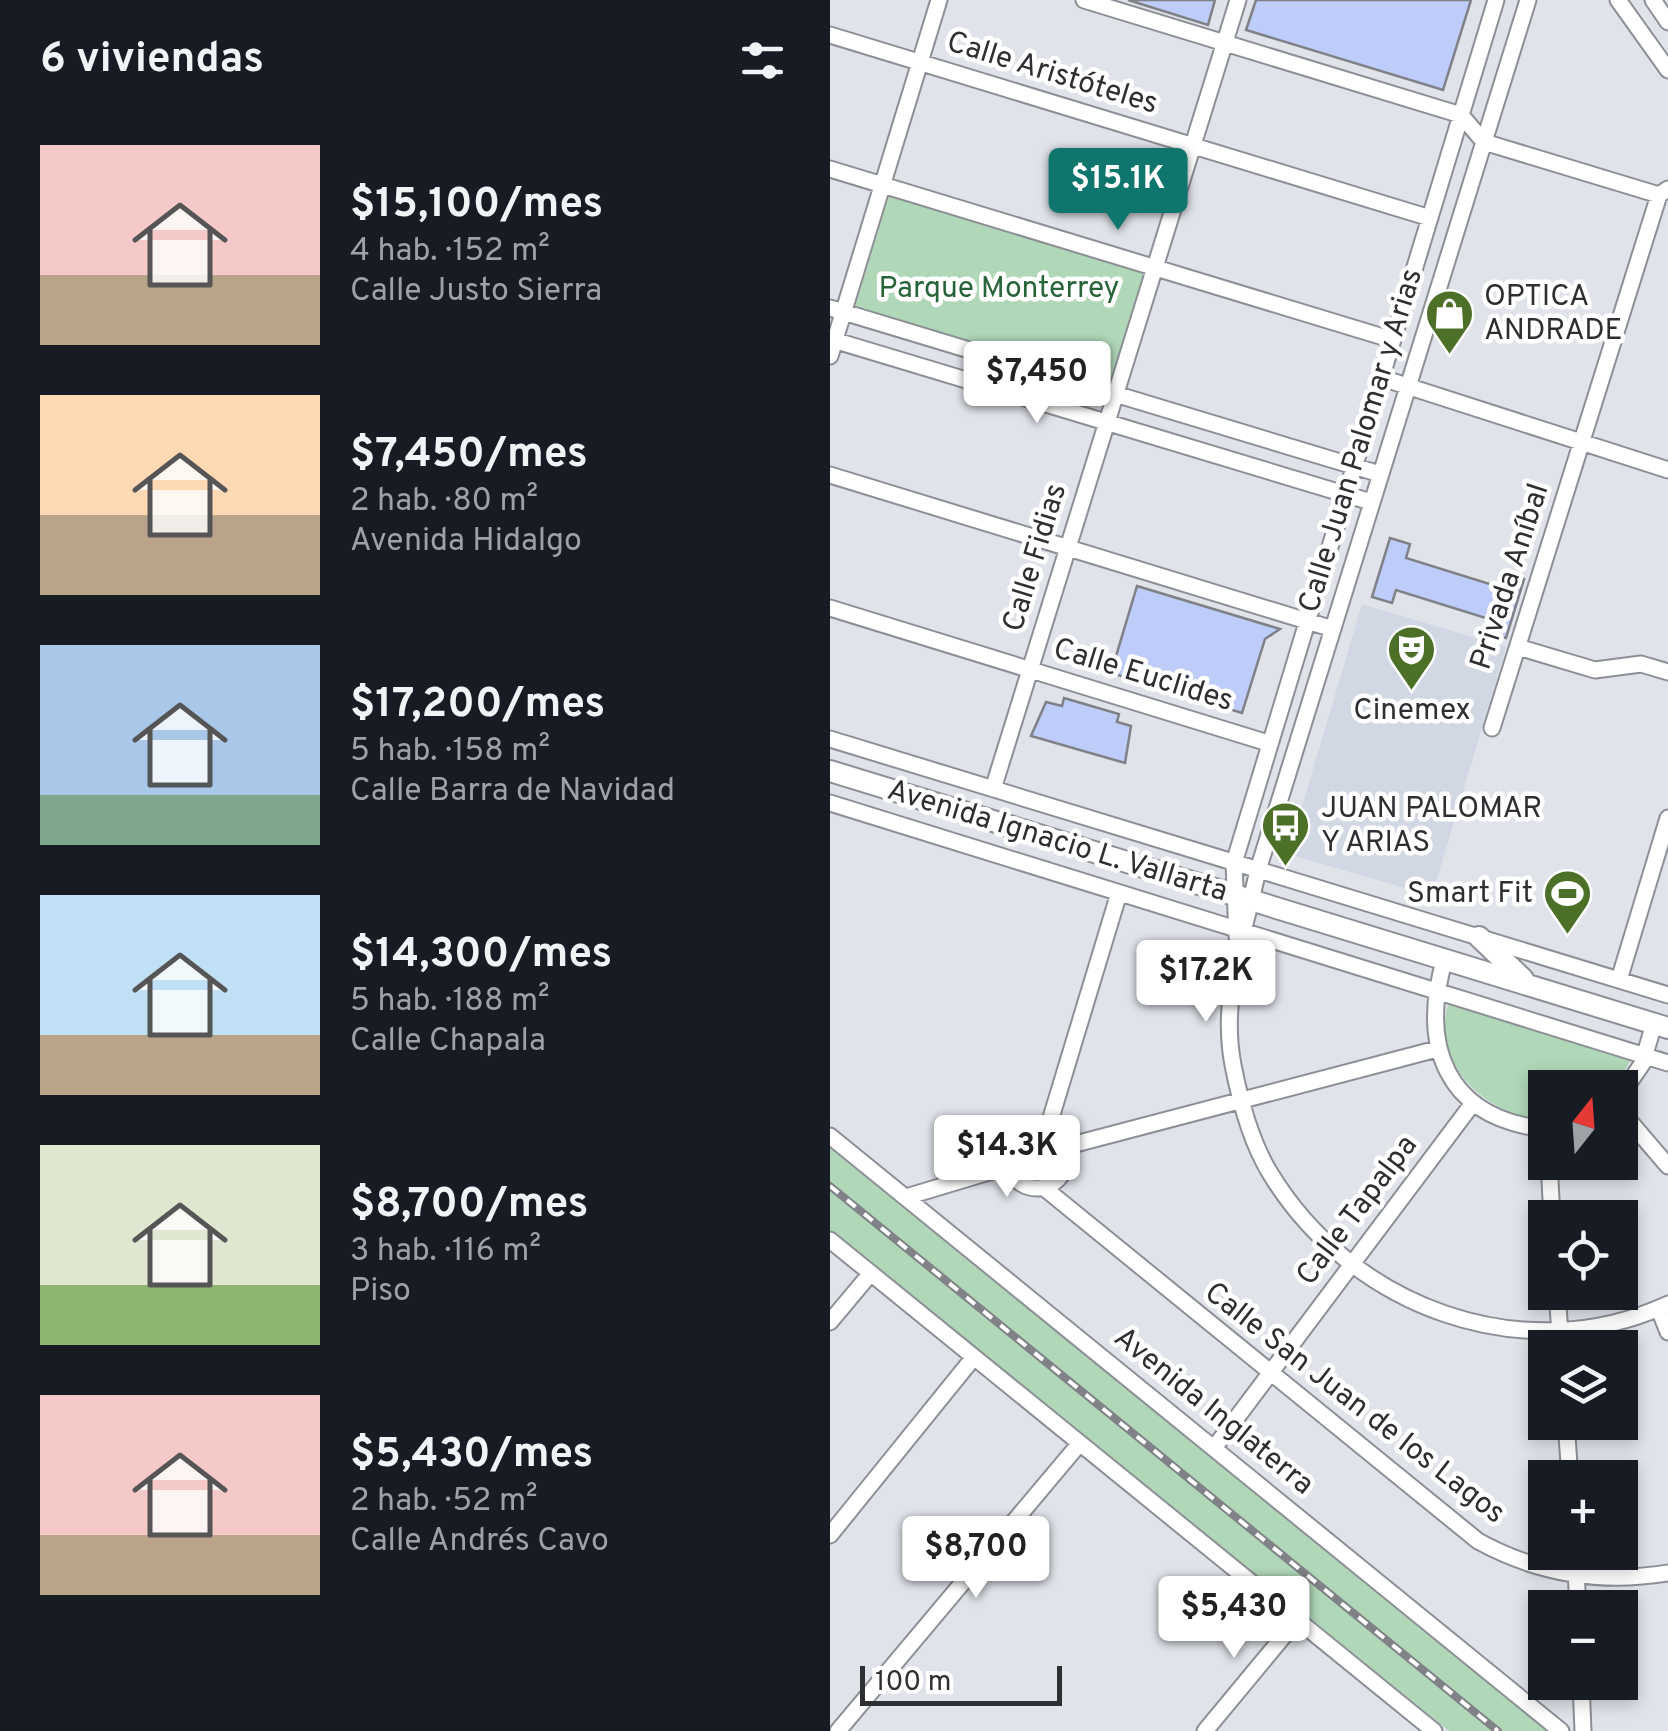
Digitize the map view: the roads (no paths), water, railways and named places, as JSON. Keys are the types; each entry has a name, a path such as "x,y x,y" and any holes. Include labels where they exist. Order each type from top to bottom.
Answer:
{"main road":[{"name":"Avenida Ignacio L. Vallarta","path":"830,771 1661,1026"},
{"path":"1479,937 1528,984"}],"street":[{"path":"939,0 882,184 837,310 832,345 1372,502"},
{"path":"1084,0 1461,115 1484,142 1663,192"},
{"name":"Calle Fidias","path":"994,789 1238,0"},
{"name":"Calle Juan Palomar y Arias","path":"1243,896 1234,863 1496,0"},
{"name":"Calle Juan Palomar y Arias","path":"1243,896 1258,870 1528,0"},
{"path":"1618,0 1668,70"},
{"path":"1654,0 1668,22"},
{"name":"Calle Aristóteles","path":"830,35 1430,218"},
{"path":"830,168 1393,340"},
{"name":"Privada Aníbal","path":"1492,728 1663,192"},
{"path":"837,310 1380,474"},
{"path":"1382,378 1668,470"},
{"path":"830,475 1333,629"},
{"name":"Calle Euclides","path":"830,608 1268,743"},
{"path":"1518,647 1596,670 1641,664 1668,672"},
{"name":"Avenida Ignacio L. Vallarta","path":"830,739 1668,995"},
{"name":"Avenida Ignacio L. Vallarta","path":"830,803 1118,893 1240,936 1436,991 1668,1063"},
{"path":"1619,980 1668,818"},
{"path":"1047,1132 1118,893"},
{"path":"1243,896 1228,1025 1242,1101 1268,1171 1307,1223 1383,1287 1454,1319 1528,1334"},
{"path":"1445,958 1432,1024 1437,1049 1473,1103 1494,1117 1528,1125"},
{"path":"1636,1070 1661,1026"},
{"path":"1064,1147 1437,1049"},
{"name":"Calle Tapalpa","path":"1214,1448 1473,1103"},
{"path":"1638,1131 1668,1166"},
{"path":"1047,1132 1064,1147 1063,1172 1043,1187 1018,1180 1009,1166 1010,1148 1021,1134 1047,1132"},
{"name":"Avenida Inglaterra","path":"830,1136 1561,1731"},
{"path":"906,1197 1009,1166"},
{"name":"Calle San Juan de los Lagos","path":"1043,1187 1467,1533 1506,1556 1576,1575 1641,1578 1668,1573"},
{"path":"830,1240 1434,1731"},
{"path":"830,1322 871,1273"},
{"path":"1592,1330 1663,1307 1668,1332"},
{"path":"830,1535 974,1357"},
{"path":"838,1731 1080,1443"},
{"path":"1576,1570 1577,1590"},
{"path":"1205,1731 1297,1620"},
{"path":"1582,1700 1583,1731"}],"railway":[{"path":"830,1186 1498,1731"}],"place":[{"name":"OPTICA ANDRADE","path":"1449,356"},
{"name":"Cinemex","path":"1412,692"},
{"name":"JUAN PALOMAR Y ARIAS","path":"1286,868"},
{"name":"Smart Fit","path":"1568,936"}],"park label":[{"name":"Parque Monterrey","path":"999,289"}]}
